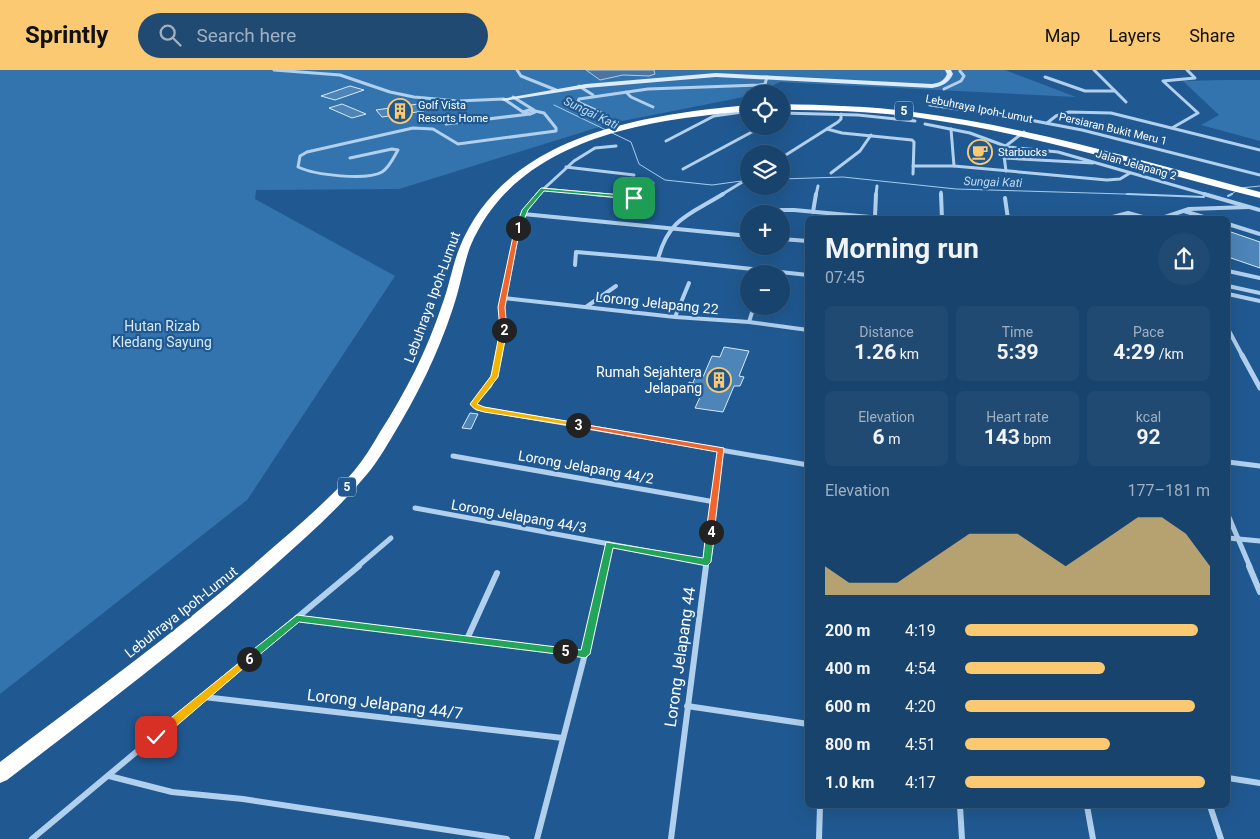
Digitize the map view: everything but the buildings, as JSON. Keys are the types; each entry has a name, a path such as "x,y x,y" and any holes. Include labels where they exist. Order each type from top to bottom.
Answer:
{"highway":[{"name":"Lebuhraya Ipoh-Lumut","path":"790,109 845,106 958,118 1138,163"},
{"name":"Lebuhraya Ipoh-Lumut","path":"790,110 846,108 904,113 998,129 1010,134 1044,139 1258,194"},
{"name":"Lebuhraya Ipoh-Lumut","path":"0,774 235,591 334,502 361,472 412,394 440,330 465,247 485,210 503,188 532,165 570,146 598,135 675,116 740,110"}],"street":[{"path":"274,70 340,75 390,92 458,101 504,99 579,86 713,75 929,86 944,83 950,76 948,70 959,70 964,76 961,81 944,89"},
{"path":"517,70 521,76 556,90"},
{"path":"1094,70 1126,102"},
{"path":"1172,128 1198,113 1163,81 1195,78 1187,70"},
{"path":"608,116 578,102 579,99 594,95 718,85 757,86 765,84 767,77"},
{"path":"1045,77 1080,90 1115,91"},
{"path":"579,86 594,95"},
{"path":"626,92 631,97 653,107"},
{"path":"513,97 533,112"},
{"path":"504,99 523,112"},
{"path":"510,104 520,102"},
{"name":"Persiaran Bukit Meru 1","path":"930,106 1047,123 1097,133 1260,175"},
{"path":"350,158 392,148 398,150 384,171 371,175 309,172 298,168 300,156 307,152 411,128 431,129 458,144 556,131 556,128 545,115 527,110 516,116"},
{"path":"666,141 714,116 740,111"},
{"path":"790,111 915,121"},
{"path":"446,124 516,116 533,112"},
{"path":"1047,123 1065,113 1107,112 1260,150"},
{"path":"790,152 841,119 841,114"},
{"name":"Jalan Jelapang 2","path":"925,124 970,133 1005,147 1053,151 1260,210"},
{"path":"826,129 842,133 912,140 914,142 913,174"},
{"path":"951,129 954,166"},
{"path":"684,169 746,135"},
{"path":"831,173 860,152 869,140 870,135"},
{"path":"1006,170 1003,150 1020,135"},
{"path":"616,146 595,148 566,167 543,189 523,214 516,235 502,307 504,335 494,377 473,404 477,408 805,464"},
{"path":"1004,158 1077,164 1097,163"},
{"path":"913,166 954,166 1113,180 1120,179 1130,173"},
{"path":"566,167 634,175"},
{"path":"543,189 637,198 646,195 653,183"},
{"path":"658,259 670,228 677,221 740,184"},
{"path":"814,212 818,186"},
{"path":"875,216 877,186"},
{"path":"941,192 942,216"},
{"path":"1006,198 1008,216"},
{"path":"1167,216 1184,210 1246,209 1250,207"},
{"path":"790,210 863,216"},
{"path":"1184,210 1201,216"},
{"path":"1112,216 1121,212 1141,216"},
{"path":"523,214 740,235"},
{"path":"1230,225 1260,234"},
{"path":"790,240 805,242"},
{"path":"574,265 576,252 740,269"},
{"path":"1230,271 1260,278"},
{"path":"790,274 805,275"},
{"path":"675,317 689,283"},
{"path":"586,307 616,286"},
{"path":"1230,286 1260,293"},
{"path":"1230,294 1260,301"},
{"name":"Lorong Jelapang 22","path":"504,298 675,317 749,322 805,330"},
{"path":"749,322 751,315"},
{"path":"1230,333 1260,388"},
{"name":"Lorong Jelapang 44","path":"671,839 721,450"},
{"name":"Lorong Jelapang 44/2","path":"453,456 715,502"},
{"path":"1230,462 1260,466"},
{"name":"Lorong Jelapang 44/3","path":"415,508 707,562"},
{"path":"1230,520 1260,592"},
{"path":"32,839 204,697 391,538"},
{"path":"1230,538 1260,542"},
{"path":"537,839 585,654 609,544"},
{"path":"467,639 497,573"},
{"path":"297,618 585,654"},
{"name":"Lorong Jelapang 44/7","path":"204,697 564,738"},
{"path":"687,706 805,724"},
{"path":"109,776 172,792 243,799 507,839"},
{"path":"1230,778 1260,782"},
{"path":"819,839 820,808"},
{"path":"960,808 962,839"},
{"path":"1086,808 1093,839"},
{"path":"1211,808 1221,839"}],"green space":[{"name":"Hutan Rizab Kledang Sayung","path":"0,70 1005,70 1076,97 780,82 774,85 740,85 740,98 612,123 399,189 256,190 255,199 395,276 247,500 0,694"},
{"path":"1260,80 1260,141 1201,125 1219,115 1183,81"}],"shaded area":[{"path":"586,70 654,70 655,74 649,76 623,75 600,80"}],"waterway":[{"name":"Sungai Kati","path":"554,105 631,142 639,164 665,180 712,185 740,181"},
{"name":"Sungai Kati","path":"790,179 843,177 956,189 1138,194"},
{"name":"Sungai Kati","path":"1230,195 1241,188 1260,186"},
{"name":"Sungai Kati","path":"1127,194 1138,194"},
{"name":"Sungai Kati","path":"1138,194 1157,195"},
{"name":"Sungai Kati","path":"1138,194 1204,197"}],"place":[{"name":"Golf Vista Resorts Home","path":"400,111"},
{"name":"Starbucks","path":"980,152"},
{"name":"Rumah Sejahtera Jelapang","path":"719,380"}],"route":[{"path":"156,737 297,618 585,654 609,544 707,562 721,450 477,408 473,404 490,385 497,367 504,335 502,307 508,274 520,220 528,206 543,189 634,198"}]}
